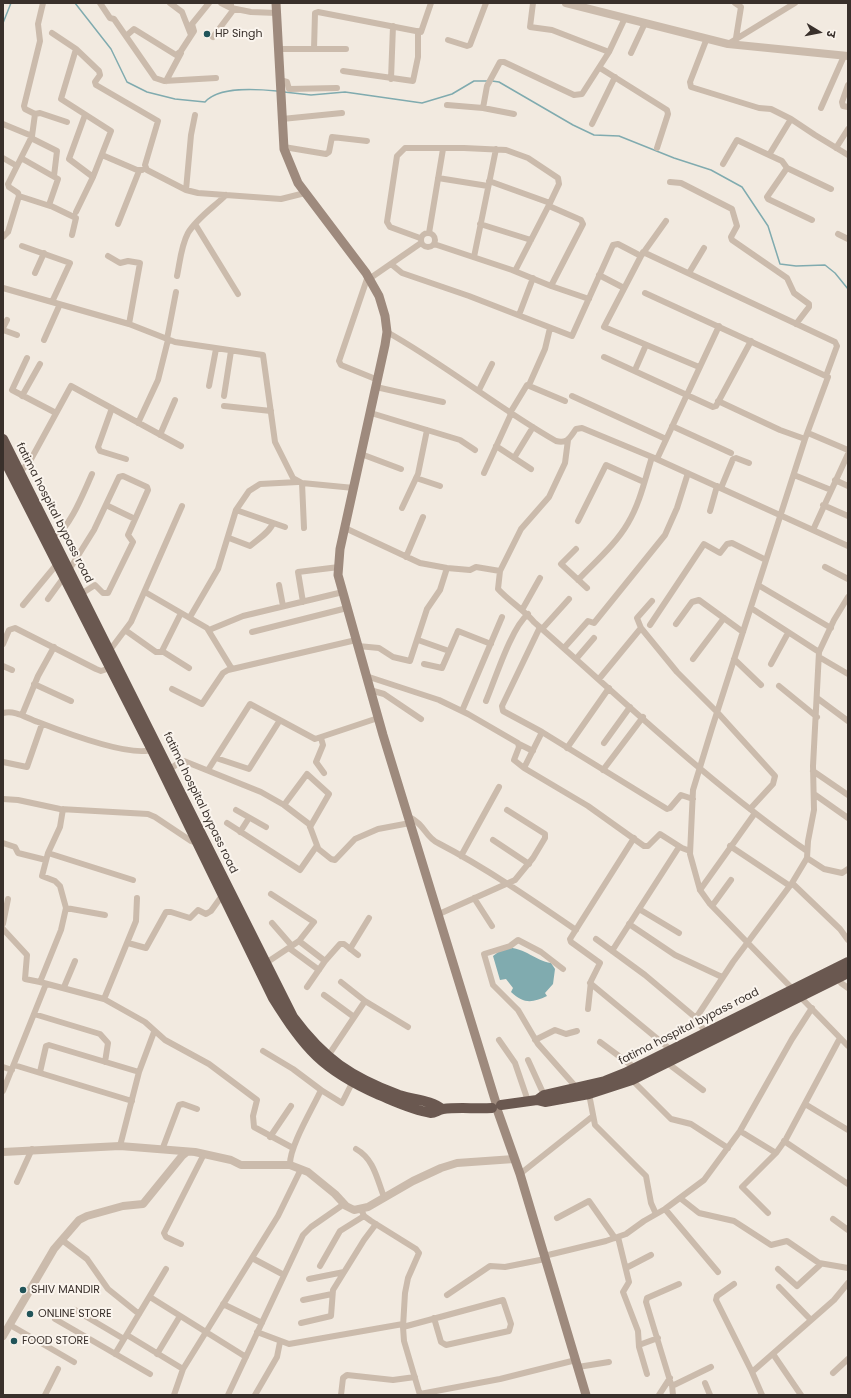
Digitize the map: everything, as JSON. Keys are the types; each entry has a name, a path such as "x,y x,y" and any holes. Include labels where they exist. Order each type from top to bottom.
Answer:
{"highway":[{"name":"fatima hospital bypass road","path":"3,439 5,455 57,564 81,594 110,650 122,681 155,748 197,843 266,963 301,1034 343,1068 382,1088 412,1099 435,1104 442,1110"},
{"name":"fatima hospital bypass road","path":"5,455 20,472 54,539 66,574 110,668 122,681"},
{"name":"fatima hospital bypass road","path":"155,748 170,769 273,998 323,1062 336,1074 352,1083 408,1107 433,1113 442,1110 496,1107 605,1081 635,1068 705,1032 733,1023"},
{"name":"fatima hospital bypass road","path":"536,1098 545,1102 589,1094 632,1080 733,1023 796,992 848,962"},
{"name":"fatima hospital bypass road","path":"796,992 838,978 848,973"}],"main road":[{"path":"276,3 284,147 298,184 368,277 380,296 386,316 387,332 371,413 340,549 338,575 378,718 439,914 496,1107 520,1174 586,1395"}],"street":[{"path":"43,3 38,24 40,41 24,106 25,109 35,114 40,113 67,122"},
{"path":"100,3 110,18 114,19 152,75 158,80 166,81 216,78"},
{"path":"170,3 182,12 191,35"},
{"path":"166,81 181,51 194,31 192,24 209,3"},
{"path":"221,3 251,12 277,13"},
{"path":"314,49 314,16 318,12 421,32 431,3"},
{"path":"448,40 469,46 486,3"},
{"path":"533,3 530,26 552,30 609,52"},
{"path":"570,3 728,44 846,56 821,108"},
{"path":"735,3 741,7 736,38"},
{"path":"728,44 795,3"},
{"path":"213,37 232,6"},
{"path":"483,108 487,86 491,77 498,63 504,62 578,95 582,94 600,68 625,18"},
{"path":"632,52 645,23"},
{"path":"391,79 393,26"},
{"path":"126,36 131,29 134,29 173,54 176,55 181,51"},
{"path":"343,70 411,82 414,80 418,57 418,31"},
{"path":"52,33 76,49 99,71 100,75 96,85 158,121 142,169 118,224"},
{"path":"707,38 690,85 694,88 752,106 772,109 791,119 848,155"},
{"path":"76,49 61,99 110,131 93,177 76,212"},
{"path":"278,50 346,49"},
{"path":"600,68 667,110 668,114 657,148"},
{"path":"592,124 615,77"},
{"path":"280,81 287,82 289,89 337,88"},
{"path":"848,85 842,102 844,106 848,107"},
{"path":"447,105 483,108 514,114"},
{"path":"282,116 342,113"},
{"path":"35,114 32,137 8,186 18,193 19,196 50,206 76,218 72,235"},
{"path":"85,115 69,159 93,177"},
{"path":"186,190 191,135 195,115"},
{"path":"769,155 791,119"},
{"path":"3,124 32,137 57,151 54,176"},
{"path":"836,148 848,129"},
{"path":"284,147 326,154 329,152 332,137 367,141"},
{"path":"724,164 737,140 782,161 787,168 831,189"},
{"path":"430,233 435,238 434,244 429,248 424,247 421,241 388,225 397,156 405,148 496,149 528,158 558,178 560,184 515,271"},
{"path":"430,233 443,148"},
{"path":"474,256 496,149"},
{"path":"102,155 142,169 186,190 198,193 281,200 305,193"},
{"path":"3,158 17,166"},
{"path":"21,158 54,176 58,181 49,203 50,206"},
{"path":"787,168 767,197 768,199 812,220"},
{"path":"438,178 488,184 550,205 575,218 583,224 551,286"},
{"path":"670,182 681,183 732,209 737,226 731,237 732,240 788,280 794,293 809,304 809,307 796,324"},
{"path":"176,276 186,239 195,224 226,195"},
{"path":"3,237 8,232 19,196"},
{"path":"666,221 642,254 604,327 699,367"},
{"path":"195,224 238,294"},
{"path":"480,224 531,240"},
{"path":"430,233 425,233 421,241 391,264 368,277 339,362 341,365 377,383 443,402"},
{"path":"838,234 848,239"},
{"path":"434,244 474,256 589,299"},
{"path":"391,264 402,273 519,315 572,336 610,249 616,244 689,273 836,344 826,376 828,377 766,560 700,768 692,799 690,851 694,873 700,890 712,906 848,1046"},
{"path":"22,246 70,263 52,302"},
{"path":"689,273 704,248"},
{"path":"35,273 44,253"},
{"path":"108,256 120,263 128,261 140,263 129,324"},
{"path":"598,275 624,288"},
{"path":"519,315 533,278"},
{"path":"3,288 129,324 168,340 216,349 263,355 276,446 293,478 300,482"},
{"path":"138,423 158,380 168,340 176,292"},
{"path":"645,293 826,376"},
{"path":"44,340 60,304"},
{"path":"7,320 3,329 17,335"},
{"path":"578,580 623,530 637,505 644,482 719,326"},
{"path":"484,473 511,413 526,386 529,385 544,349 550,328"},
{"path":"387,332 415,347 533,428 556,441 562,442 568,440"},
{"path":"604,357 713,406 718,401 751,341"},
{"path":"635,370 646,345"},
{"path":"209,386 216,349"},
{"path":"224,396 230,351"},
{"path":"27,358 12,388 22,396 56,412"},
{"path":"22,396 40,364"},
{"path":"479,390 492,364"},
{"path":"529,385 565,401"},
{"path":"20,472 30,461 71,386 181,446"},
{"path":"572,396 666,439"},
{"path":"160,435 176,400"},
{"path":"718,401 780,430 807,436 848,450"},
{"path":"224,406 271,411"},
{"path":"112,408 98,447 100,451 126,459"},
{"path":"371,413 460,440 475,450"},
{"path":"672,426 731,453"},
{"path":"514,458 533,428"},
{"path":"808,851 752,811 700,768 541,628 528,614 509,600 498,589 500,571 521,529 549,497 565,462 568,440 576,429 582,428 655,458 848,546"},
{"path":"402,508 420,468 428,430"},
{"path":"496,446 531,469"},
{"path":"362,454 401,469"},
{"path":"813,530 823,505 848,454"},
{"path":"710,511 719,487 733,459 736,458 749,464"},
{"path":"578,521 606,465 644,482"},
{"path":"564,648 588,621 594,622 661,540 672,520 688,473"},
{"path":"54,539 62,530 77,507 92,474"},
{"path":"794,475 830,490"},
{"path":"48,599 94,530 121,476 147,487 148,490 128,535 133,542 108,593 103,593 95,585 81,594"},
{"path":"416,478 440,486"},
{"path":"835,480 848,486"},
{"path":"300,482 304,528"},
{"path":"190,617 218,569 229,538 236,510 249,491 256,486 300,482 354,488"},
{"path":"106,505 135,519"},
{"path":"823,505 848,516"},
{"path":"110,650 125,630 145,592 182,506"},
{"path":"236,510 285,527"},
{"path":"406,557 423,517"},
{"path":"229,538 250,546 258,538 270,530 273,523"},
{"path":"345,528 420,563 447,568 470,570 476,567 500,571"},
{"path":"650,624 704,544 720,553 727,544 732,543 766,560"},
{"path":"576,549 561,564 587,588"},
{"path":"23,605 57,564"},
{"path":"303,602 298,572 339,567"},
{"path":"825,567 848,578"},
{"path":"172,689 202,704 223,674 232,669 357,643 379,648 391,656 408,662 411,660 427,609 440,590 447,568"},
{"path":"522,610 540,578"},
{"path":"279,585 283,606"},
{"path":"758,586 830,628"},
{"path":"145,592 190,617 209,630 232,669"},
{"path":"209,630 239,617 343,592"},
{"path":"696,1018 722,977 791,884 807,858 814,810 813,771 817,718 819,655 830,628 848,597"},
{"path":"569,599 541,628 502,706 506,713 542,732 667,809 670,808 681,795 692,799"},
{"path":"676,624 696,600 699,600 743,632"},
{"path":"652,601 636,618 641,628 677,672 717,712 774,776 773,784 752,811 700,890"},
{"path":"252,632 347,608"},
{"path":"751,608 848,674"},
{"path":"162,652 162,649 181,613"},
{"path":"486,701 512,638 521,620 528,614"},
{"path":"462,711 502,617"},
{"path":"692,659 724,618"},
{"path":"3,644 6,629 16,628 96,669 101,671 110,668"},
{"path":"599,679 641,628"},
{"path":"125,630 156,652 162,652 189,668"},
{"path":"424,664 441,669 459,631 490,644"},
{"path":"771,664 788,633"},
{"path":"576,659 594,638"},
{"path":"418,640 449,651"},
{"path":"22,715 34,684 54,647"},
{"path":"734,659 761,684"},
{"path":"3,666 12,670"},
{"path":"366,676 424,694 462,711 533,751"},
{"path":"34,684 71,701"},
{"path":"779,686 817,718"},
{"path":"567,748 609,688"},
{"path":"370,690 384,694 421,719"},
{"path":"817,698 848,720"},
{"path":"208,770 250,704 312,738 321,738 378,718"},
{"path":"604,743 630,707"},
{"path":"3,713 22,715 75,737 140,752 155,748"},
{"path":"604,770 642,717"},
{"path":"216,758 249,769 280,720"},
{"path":"3,762 27,767 42,724"},
{"path":"524,768 542,732"},
{"path":"321,738 323,745 316,762 324,773"},
{"path":"519,744 514,760 524,768 588,806 644,846 648,846 657,835 662,834 679,847 690,851"},
{"path":"170,769 184,761 261,792 284,805 309,824 318,848 331,859 335,860 355,839 378,829 393,828 409,820 419,822 437,843 508,883 576,930"},
{"path":"813,771 848,795"},
{"path":"284,805 307,774 329,794 310,827"},
{"path":"461,856 499,787"},
{"path":"814,794 848,818"},
{"path":"3,799 23,801 63,809 148,814 191,841 197,843"},
{"path":"3,1091 34,1014 61,930 66,908 60,886 55,881 42,876 48,853 60,827 63,809"},
{"path":"236,810 266,827"},
{"path":"439,914 515,880 528,864 545,838 545,834 507,810"},
{"path":"240,832 249,818"},
{"path":"227,823 298,870 301,869 315,848 318,848"},
{"path":"588,1009 590,983 600,963 571,942 570,939 634,838"},
{"path":"493,840 528,864"},
{"path":"3,843 16,848 18,853 46,860"},
{"path":"730,846 791,884 840,929 848,940"},
{"path":"612,951 679,847"},
{"path":"48,853 134,880"},
{"path":"807,858 828,870 842,873 848,869"},
{"path":"712,906 731,880"},
{"path":"128,943 146,948 166,912 171,912 190,918 198,910 206,914 211,911 225,890"},
{"path":"266,963 299,941 314,924 313,920 271,894"},
{"path":"104,999 136,921 137,898"},
{"path":"474,898 492,926"},
{"path":"3,924 8,899"},
{"path":"66,908 105,915"},
{"path":"639,909 679,933"},
{"path":"350,949 369,918"},
{"path":"272,923 291,947 319,970"},
{"path":"629,924 675,955 722,977"},
{"path":"3,929 27,955 25,979 64,987 104,999 145,1022 154,1032 165,1040 208,1064 256,1098 257,1102 253,1116 254,1127 270,1137 293,1148"},
{"path":"596,939 645,975 696,1018 705,1032"},
{"path":"563,969 541,952 518,940 510,946 484,954 493,985 518,1010 535,1040 549,1059 576,1087"},
{"path":"299,941 325,961"},
{"path":"307,987 325,961 340,944 344,944 358,955"},
{"path":"64,987 75,961"},
{"path":"838,978 841,984 848,988"},
{"path":"341,982 364,1001 408,1027"},
{"path":"590,983 671,1050"},
{"path":"324,995 354,1017"},
{"path":"328,1056 364,1001"},
{"path":"447,1295 490,1266 505,1267 616,1238 665,1209 704,1180 740,1131 792,1039 812,1008"},
{"path":"34,1014 100,1034 108,1043 104,1062"},
{"path":"535,1040 553,1031 566,1034 577,1031"},
{"path":"120,1146 139,1072 154,1032"},
{"path":"768,1213 742,1187 776,1153 784,1141 840,1038"},
{"path":"499,1040 536,1098"},
{"path":"600,1042 635,1068"},
{"path":"40,1072 47,1045 139,1072"},
{"path":"263,1051 293,1069 321,1090 342,1103 352,1083"},
{"path":"528,1060 536,1098"},
{"path":"666,1062 703,1090"},
{"path":"3,1066 40,1072 132,1101"},
{"path":"632,1080 671,1119 691,1124 728,1148"},
{"path":"290,1165 293,1148 321,1090"},
{"path":"589,1094 597,1128 644,1173 648,1180 651,1203 656,1214"},
{"path":"162,1150 179,1106 183,1104 197,1109"},
{"path":"805,1104 848,1130"},
{"path":"270,1137 290,1106"},
{"path":"520,1174 593,1116"},
{"path":"740,1131 776,1153"},
{"path":"784,1141 848,1184"},
{"path":"3,1152 32,1149 120,1146 204,1154 232,1160 242,1165 290,1165 301,1169 335,1194 344,1204 363,1213 376,1224 416,1249 418,1253 408,1278 405,1293 403,1325 404,1341 420,1394 577,1364 609,1362"},
{"path":"18,1182 32,1149"},
{"path":"356,1149 367,1156 371,1162 383,1193"},
{"path":"3,1336 54,1249 83,1217 123,1206 143,1204 182,1156 187,1152"},
{"path":"181,1244 166,1237 164,1233 204,1154"},
{"path":"320,1266 340,1231 363,1213 383,1193 457,1163 514,1159"},
{"path":"174,1395 183,1369 278,1216 301,1169"},
{"path":"680,1198 699,1213 734,1221 771,1245 789,1242 821,1264 848,1268"},
{"path":"557,1218 589,1201 616,1238 626,1268 629,1285 623,1292 638,1331 639,1345 647,1374"},
{"path":"228,1395 306,1231 344,1204"},
{"path":"665,1209 718,1272"},
{"path":"833,1219 848,1230"},
{"path":"301,1322 331,1316 332,1294 344,1272 376,1224"},
{"path":"62,1240 87,1259 108,1289 140,1314"},
{"path":"626,1268 651,1255"},
{"path":"252,1258 284,1275"},
{"path":"778,1269 797,1286 821,1264"},
{"path":"115,1354 166,1269"},
{"path":"309,1279 344,1272"},
{"path":"752,1372 834,1300 848,1283"},
{"path":"673,1395 671,1382 646,1299 679,1284"},
{"path":"734,1284 716,1298 762,1395"},
{"path":"779,1288 811,1320"},
{"path":"303,1300 332,1294"},
{"path":"150,1297 246,1357"},
{"path":"257,1332 283,1343 403,1325 503,1300 511,1324 509,1331 446,1345 441,1342 434,1318"},
{"path":"223,1304 262,1323"},
{"path":"75,1310 183,1369"},
{"path":"157,1354 180,1316"},
{"path":"55,1319 150,1374"},
{"path":"10,1325 74,1362"},
{"path":"639,1345 658,1338"},
{"path":"255,1395 277,1357 283,1343"},
{"path":"773,1354 801,1395"},
{"path":"834,1373 848,1359"},
{"path":"659,1395 671,1382 711,1367"},
{"path":"45,1395 58,1369"},
{"path":"341,1395 343,1378 347,1376 393,1380 415,1377"},
{"path":"705,1383 710,1395"}],"water":[{"path":"505,947 525,952 540,960 551,963 555,969 553,984 545,993 547,996 532,1001 520,999 511,992 513,988 506,979 500,980 493,956"}],"waterway":[{"path":"3,23 11,3"},
{"path":"75,3 111,49 127,82 147,92 175,99 205,102 219,93 229,91 249,89 277,91"},
{"path":"284,92 311,95 345,92 422,103 452,94 474,81 488,81"},
{"path":"492,81 499,82 573,125 594,135 619,136 674,158 711,170 742,187 768,226 780,264 796,266 825,265 835,273 848,289"}],"place":[{"name":"HP Singh","path":"207,34"},
{"name":"SHIV MANDIR","path":"23,1290"},
{"name":"ONLINE STORE","path":"30,1314"},
{"name":"FOOD STORE","path":"14,1341"}]}
